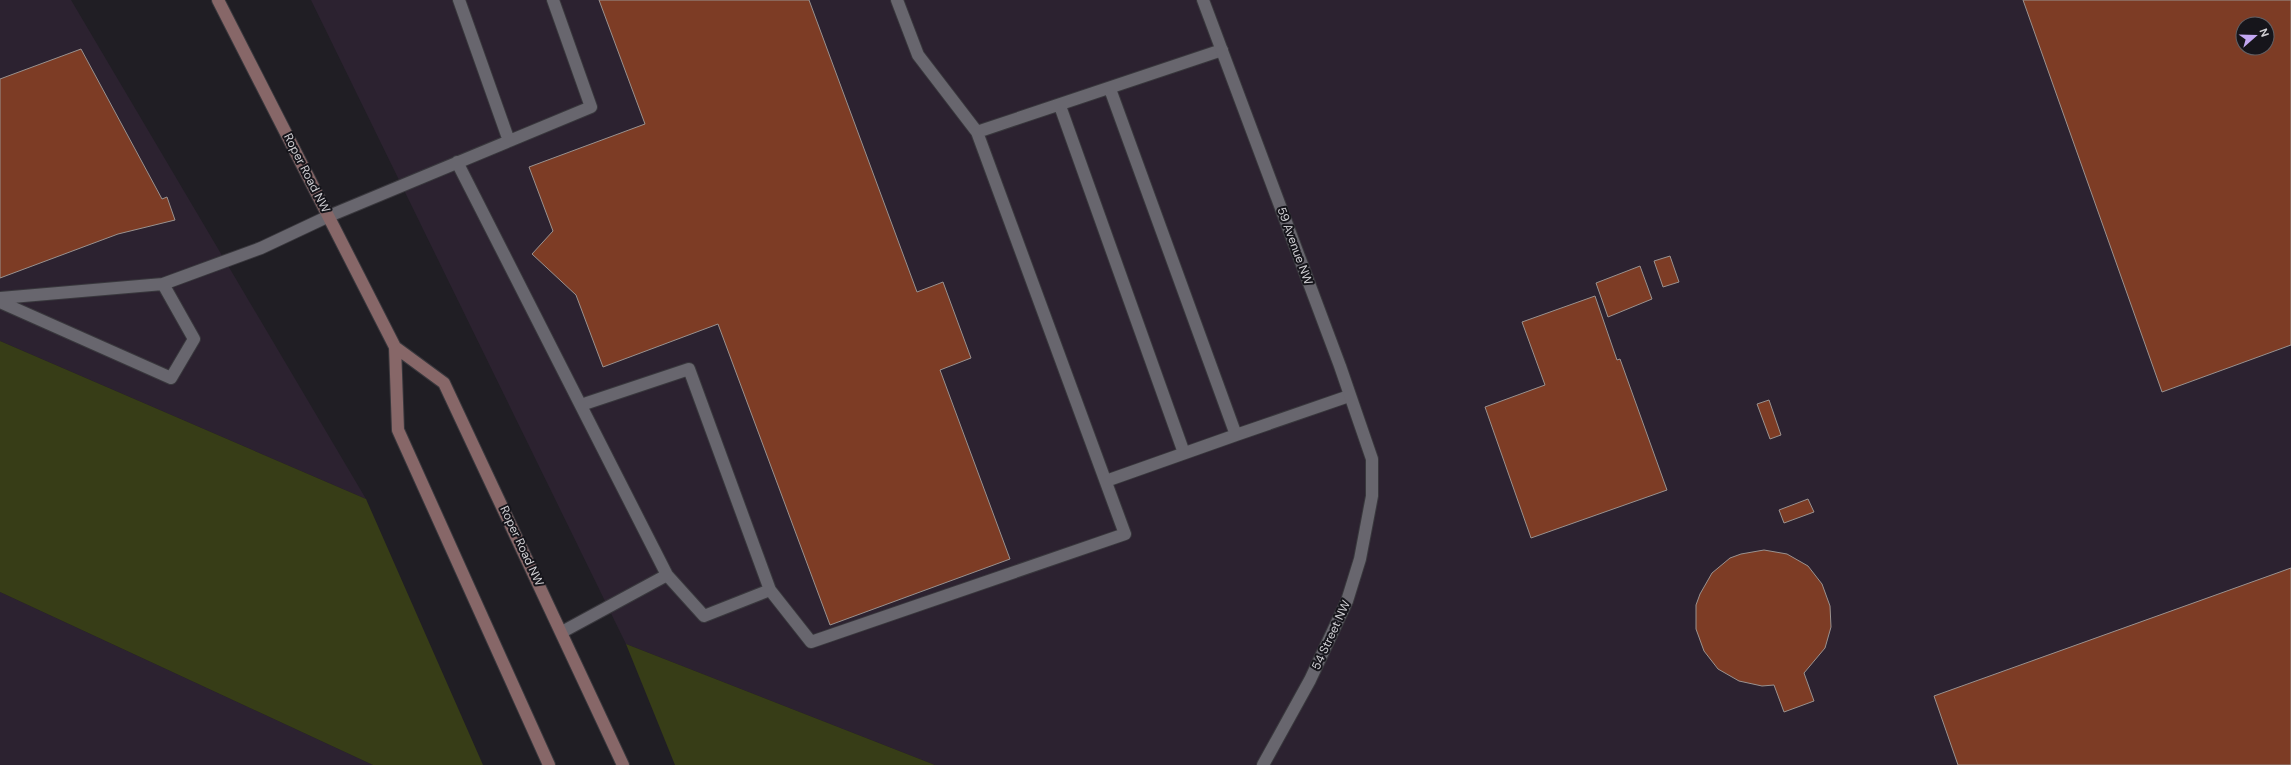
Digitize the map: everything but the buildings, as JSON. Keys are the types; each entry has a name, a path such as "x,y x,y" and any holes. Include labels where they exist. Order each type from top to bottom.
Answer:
{"main road":[{"name":"Roper Road NW","path":"218,0 396,346 444,383 623,765"},
{"name":"Roper Road NW","path":"396,346 398,430 549,765"}],"street":[{"path":"459,0 509,141"},
{"path":"0,298 163,284 261,248 329,216 591,107 553,0"},
{"path":"581,405 689,369 770,590 811,642 1125,534 977,132 918,55 897,0"},
{"name":"59 Avenue NW","path":"1203,0 1372,459 1372,496"},
{"path":"977,132 1060,106 1222,50"},
{"path":"1110,89 1236,434"},
{"path":"1060,106 1184,453"},
{"path":"457,162 667,575 704,616 770,590"},
{"path":"0,302 171,378 194,339 163,284"},
{"path":"1106,481 1236,434 1349,396"},
{"name":"54 Street NW","path":"1263,765 1310,680 1347,601 1360,559 1372,496"},
{"path":"562,632 667,575"}],"shaded area":[{"path":"0,0 71,0 366,499 0,341"},
{"path":"311,0 2291,0 2291,765 935,765 626,644"},
{"path":"0,592 373,765 0,765"}],"green space":[{"path":"0,341 366,499 483,765 373,765 0,592"},
{"path":"626,644 935,765 675,765"}]}
